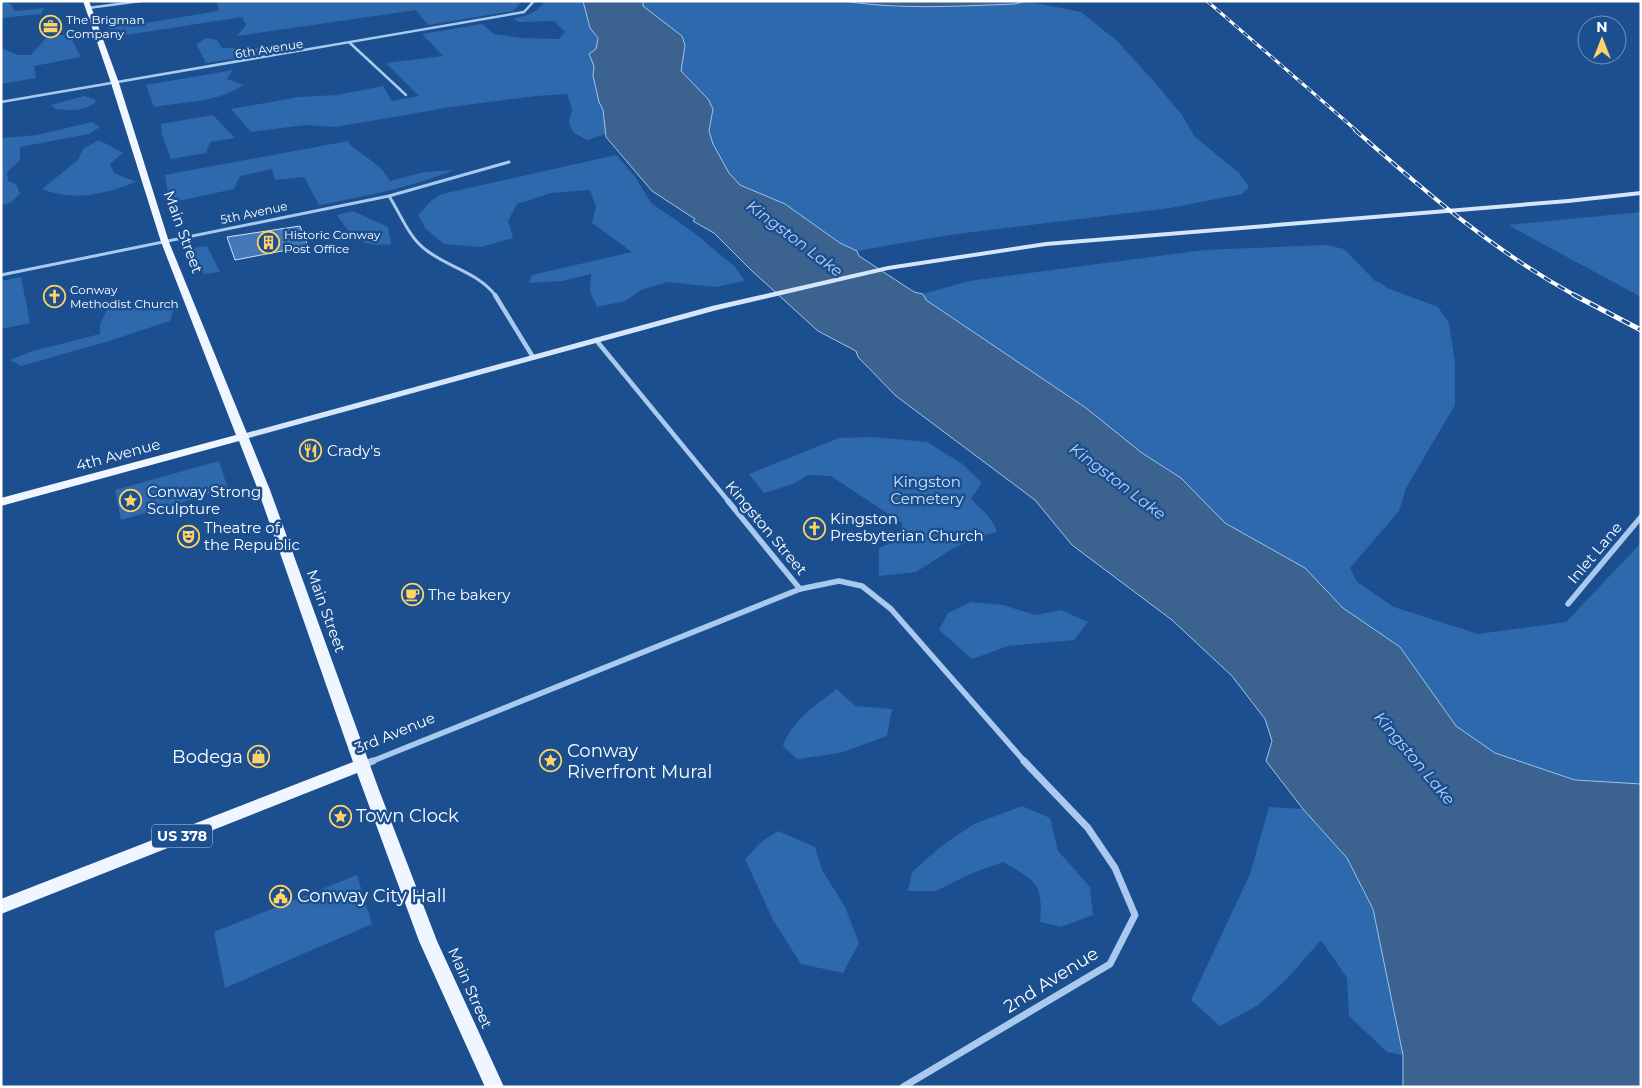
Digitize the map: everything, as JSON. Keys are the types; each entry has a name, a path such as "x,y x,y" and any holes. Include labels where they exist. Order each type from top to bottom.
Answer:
{"main road":[{"name":"Main Street","path":"87,5 115,83 165,242 264,490 362,765 428,940 495,1087"},
{"path":"242,438 714,308 814,284 949,258 1046,244 1558,202 1641,193"},
{"name":"4th Avenue","path":"1,502 242,438"},
{"name":"3rd Avenue","path":"1,907 362,765"}],"street":[{"path":"87,5 142,1"},
{"name":"6th Avenue","path":"1,102 524,12 534,1"},
{"path":"350,43 406,95"},
{"name":"5th Avenue","path":"1,275 389,196 509,162"},
{"path":"389,196 423,248 439,259 467,271 490,288 503,306 533,357"},
{"name":"Kingston Street","path":"596,340 800,589 839,581 862,586 892,609 1031,769 1088,828"},
{"name":"Inlet Lane","path":"1568,604 1641,518"},
{"name":"3rd Avenue","path":"362,765 800,589"},
{"name":"2nd Avenue","path":"903,1087 1110,964 1135,914 1115,868 1088,828"}],"green space":[{"path":"1,1 11,4 15,11 44,8 41,14 1,18"},
{"path":"217,1 522,1 513,11 428,25 416,10 237,36 246,25 242,17 113,37 106,23 134,19 133,25 219,11"},
{"path":"545,1 595,1 612,132 587,140 574,133 569,123 572,109 567,94 451,107 336,127 306,125 251,132 231,109 299,97 337,95 383,86 392,101 419,96 386,63 443,56 422,34 482,24 494,34 522,38 559,39 565,32 554,21 520,22 513,19 535,11"},
{"path":"643,1 844,1 898,7 942,7 1015,4 1025,1 1081,12 1117,41 1182,115 1195,137 1239,173 1249,187 1242,194 1170,208 949,235 857,251 840,243 785,204 740,185 729,173 713,144 709,131 713,109 681,71 685,45 682,36 643,6"},
{"path":"69,34 81,57 34,66 36,78 1,84 1,48 18,55 31,55 47,37"},
{"path":"207,38 217,40 222,48 264,48 262,54 206,63 196,44"},
{"path":"233,70 227,79 243,85 223,95 201,100 154,107 146,85"},
{"path":"84,96 94,99 96,102 82,109 71,110 55,109 51,105"},
{"path":"213,115 235,138 210,142 206,153 171,159 162,135 161,124"},
{"path":"92,122 100,127 89,134 20,147 20,160 7,172 8,181 16,184 20,194 10,203 1,205 1,138 37,135"},
{"path":"99,140 123,153 110,164 114,173 136,182 101,193 78,196 54,193 42,189 78,160 83,149"},
{"path":"348,141 349,144 381,168 390,181 424,172 454,170 404,187 319,205 304,177 275,180 272,169 240,176 234,189 169,203 165,175"},
{"path":"616,155 636,178 651,203 693,232 735,267 745,281 715,287 668,282 641,290 625,301 597,307 590,291 591,274 562,281 529,283 532,275 632,252 592,223 596,207 590,190 551,193 517,204 508,221 513,238 481,247 444,244 426,229 418,215 432,200 442,194"},
{"path":"353,211 388,227 391,244 366,243 353,235 337,215"},
{"path":"1641,212 1641,297 1508,225"},
{"path":"1327,245 1344,249 1375,281 1387,288 1438,307 1449,323 1455,363 1455,405 1406,488 1399,511 1350,568 1357,582 1394,607 1478,634 1566,622 1641,543 1641,784 1576,780 1495,753 1456,726 1400,647 1343,608 1305,568 1225,523 1181,478 1142,453 1086,408 926,300 923,294 969,281 1204,250"},
{"path":"207,246 220,272 204,274 186,249"},
{"path":"21,277 30,323 1,329 1,281"},
{"path":"161,301 174,308 170,321 109,341 21,366 10,360 33,351 100,334 100,324 107,310"},
{"name":"Kingston Cemetery","path":"873,437 927,442 961,463 982,483 971,498 989,518 997,532 975,538 952,549 916,572 879,576 879,548 903,538 902,523 831,476 808,475 793,484 764,493 749,474 839,438"},
{"path":"219,461 228,489 121,520 115,490"},
{"path":"971,602 1003,605 1035,615 1061,610 1088,622 1074,640 1008,646 972,659 939,630 948,613"},
{"path":"837,689 855,706 892,709 887,736 840,753 797,759 783,746 787,736 813,707"},
{"path":"1022,806 1050,818 1058,851 1090,887 1093,915 1061,927 1040,922 1040,899 1035,884 1022,873 1003,862 970,874 936,891 908,891 912,872 940,847 974,824"},
{"path":"1269,807 1303,809 1347,858 1373,909 1403,1055 1387,1052 1349,1016 1347,978 1321,940 1286,980 1258,1005 1220,1026 1191,1000 1250,874"},
{"path":"778,831 815,847 822,870 845,907 859,943 843,973 801,964 773,920 745,859 761,842"},
{"path":"357,875 372,924 225,988 214,932"}],"water":[{"name":"Kingston Lake","path":"583,1 643,1 643,6 682,36 685,45 681,71 708,99 713,109 709,131 713,144 729,173 740,185 785,204 840,243 857,251 859,256 914,292 923,294 926,300 1086,408 1142,453 1181,478 1225,523 1305,568 1343,608 1400,647 1456,726 1495,753 1575,780 1641,784 1641,1087 1403,1087 1403,1055 1373,909 1347,858 1303,809 1266,761 1272,741 1265,719 1232,676 1172,620 1072,545 1035,500 896,396 858,357 856,351 818,331 751,270 714,233 693,221 695,219 652,191 606,137 603,110 599,102 593,76 594,66 589,54 596,49 598,38 590,28"},
{"path":"844,1 1026,1 1015,4 929,7 887,6"}],"building":[{"name":"Historic Conway Post Office","path":"300,226 308,246 235,260 227,237"}],"railway":[{"path":"1207,1 1357,131"},
{"path":"1355,130 1408,176 1488,240 1576,296"},
{"path":"1574,295 1641,330"}],"place":[{"name":"The Brigman Company","path":"50,27"},
{"name":"Historic Conway Post Office","path":"268,242"},
{"name":"Conway Methodist Church","path":"54,297"},
{"name":"Crady's","path":"311,451"},
{"name":"Conway Strong Sculpture","path":"131,501"},
{"name":"Kingston Presbyterian Church","path":"814,528"},
{"name":"Theatre of the Republic","path":"188,537"},
{"name":"The bakery","path":"412,595"},
{"name":"Bodega","path":"259,757"},
{"name":"Conway Riverfront Mural","path":"551,761"},
{"name":"Town Clock","path":"340,816"},
{"name":"Conway City Hall","path":"281,896"}]}
